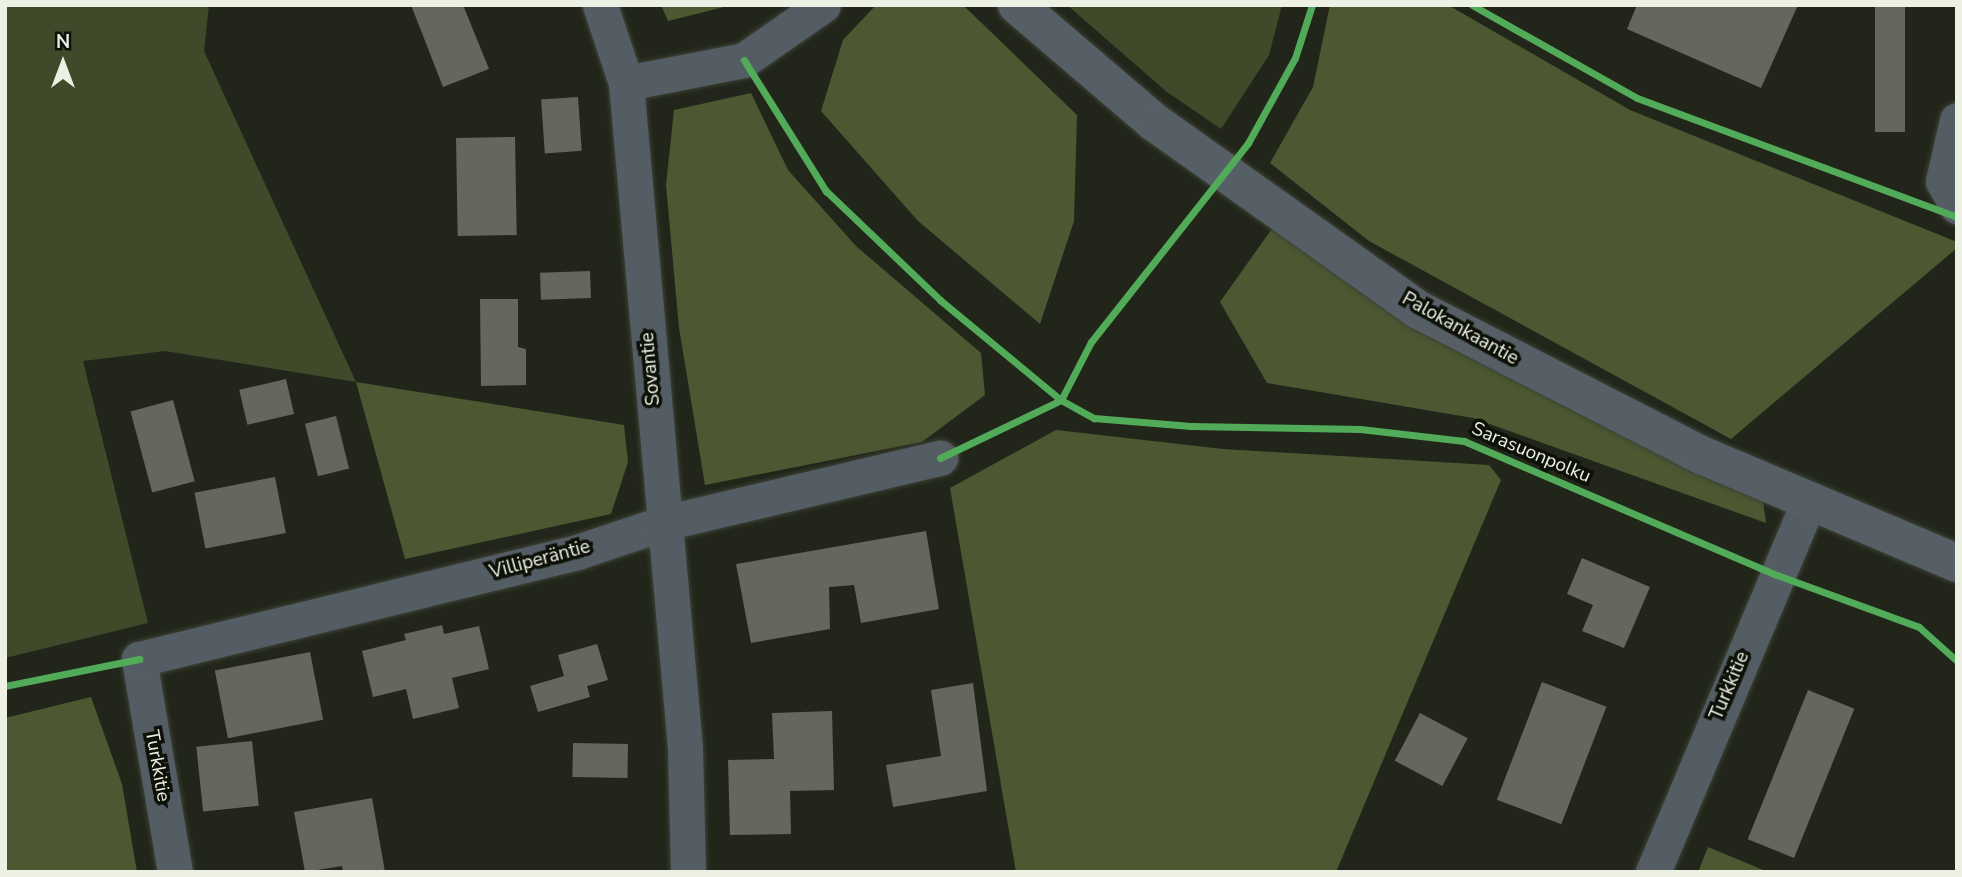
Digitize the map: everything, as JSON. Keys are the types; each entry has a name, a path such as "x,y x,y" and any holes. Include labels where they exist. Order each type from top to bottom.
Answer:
{"main road":[{"name":"Palokankaantie","path":"1017,5 1154,122 1419,310 1701,455 1957,563"}],"street":[{"name":"Sovantie","path":"600,5 626,83 685,748 688,872"},
{"path":"626,83 744,60 823,5"},
{"path":"1957,120 1943,181 1957,206"},
{"name":"Villiperäntie","path":"139,659 578,552 664,523 940,458"},
{"name":"Turkkitie","path":"1653,872 1809,500"},
{"name":"Turkkitie","path":"139,659 175,872"}],"green space":[{"path":"5,5 209,5 204,51 356,382 165,351 83,361 148,623 5,658"},
{"path":"661,5 732,5 668,21"},
{"path":"876,5 963,5 1077,115 1074,221 1040,324 918,221 821,111 843,40"},
{"path":"1067,5 1282,5 1269,55 1221,129 1167,92"},
{"path":"1330,5 1448,5 1630,110 1957,242 1957,248 1731,439 1369,241 1270,163 1313,87"},
{"path":"751,93 788,170 856,246 981,353 985,395 922,442 705,485 679,328 666,185 674,110"},
{"path":"1276,223 1763,501 1766,523 1473,418 1267,383 1220,302"},
{"path":"356,382 624,425 628,462 611,514 405,559"},
{"path":"1056,430 1223,449 1489,465 1501,480 1336,872 1016,872 950,488"},
{"path":"91,697 122,784 137,872 5,872 5,718"},
{"path":"1708,847 1768,872 1698,872"}],"building":[{"path":"411,5 463,5 489,69 443,87"},
{"path":"1637,5 1798,5 1761,88 1627,29"},
{"path":"1875,5 1905,5 1905,132 1875,132"},
{"path":"578,97 582,151 545,153 541,100"},
{"path":"515,137 517,235 458,236 456,138"},
{"path":"590,271 591,298 541,300 540,273"},
{"path":"480,299 518,299 518,347 526,349 526,385 481,386"},
{"path":"286,379 294,414 247,425 239,390"},
{"path":"173,400 195,481 152,493 130,411"},
{"path":"336,416 349,468 318,476 305,424"},
{"path":"275,477 286,533 205,549 195,493"},
{"path":"926,531 939,609 861,623 854,585 829,587 830,629 751,643 736,564"},
{"path":"1582,558 1650,587 1624,648 1582,631 1593,605 1567,594"},
{"path":"442,625 444,634 479,626 489,669 452,678 459,708 413,719 406,689 373,697 362,651 406,640 404,634"},
{"path":"597,644 608,680 587,686 590,697 538,712 530,686 564,676 558,655"},
{"path":"310,652 323,720 228,738 215,671"},
{"path":"1542,682 1606,707 1561,824 1497,800"},
{"path":"973,683 987,791 893,807 886,765 941,756 931,690"},
{"path":"1808,690 1854,709 1794,858 1748,839"},
{"path":"832,711 834,790 790,791 791,834 730,835 728,760 774,759 772,713"},
{"path":"1420,713 1468,738 1442,786 1395,761"},
{"path":"252,741 259,806 203,811 196,747"},
{"path":"573,743 628,744 627,778 572,777"},
{"path":"372,798 385,872 343,872 342,866 305,872 294,812"}],"cycle path":[{"path":"940,458 1061,400 1091,342 1248,143 1295,58 1312,5"},
{"path":"1472,5 1637,98 1957,217"},
{"name":"Sarasuonpolku","path":"744,60 826,191 940,300 1061,400 1094,418 1191,426 1360,429 1464,441 1777,575 1919,627 1957,661"},
{"path":"5,686 139,659"}]}
